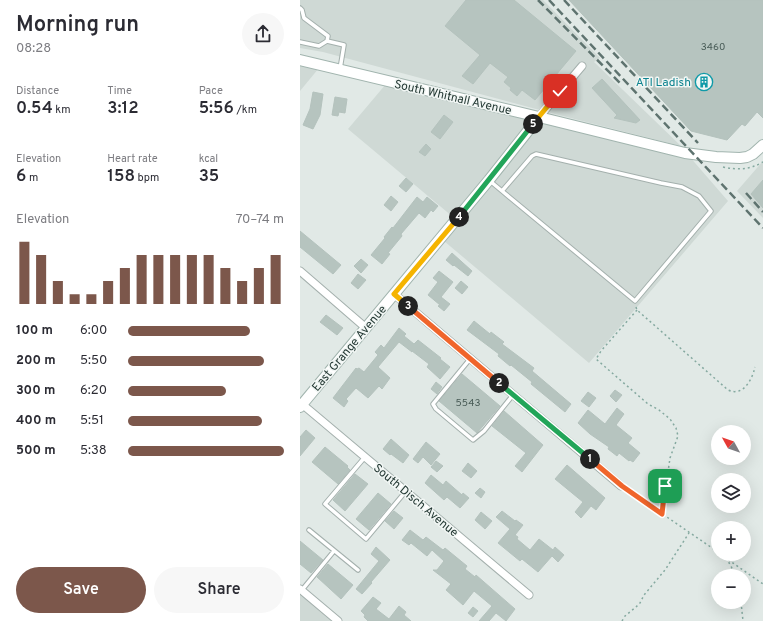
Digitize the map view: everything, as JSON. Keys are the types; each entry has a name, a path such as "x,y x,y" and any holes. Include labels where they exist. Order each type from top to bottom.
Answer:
{"street":[{"name":"South Whitnall Avenue","path":"300,60 685,153 731,159 747,158 763,145"},
{"name":"East Grange Avenue","path":"301,406 582,66"},
{"path":"300,271 366,328"},
{"path":"394,294 622,486"},
{"name":"South Disch Avenue","path":"301,406 365,457 529,595"},
{"path":"301,590 338,621"}],"lane":[{"path":"300,8 304,18 328,36 327,41"},
{"path":"300,42 319,46 327,41 344,45 340,70"},
{"path":"489,180 502,191 635,301 711,211 699,196 682,187 536,154 532,156 502,191"},
{"path":"470,359 433,404 436,409 473,440 484,431 513,395"},
{"path":"365,457 324,504 366,539 406,491"},
{"path":"309,530 358,570"},
{"path":"301,590 334,550"}],"path":[{"path":"635,301 638,310 728,390 739,392 743,389 749,382 755,367"},
{"path":"638,310 601,351 596,359 648,404 659,410 670,419 676,428 678,436 670,458 662,514"},
{"path":"622,486 711,547"},
{"path":"622,621 625,616 636,608 644,595 665,570 690,533"},
{"path":"731,561 763,584"},
{"path":"742,609 743,621"}],"shaded area":[{"path":"300,0 543,0 600,58 594,62 681,146 323,52 300,48"},
{"path":"300,64 319,68 300,91"},
{"path":"386,84 689,156 728,201 589,363 444,241 459,222 348,129"},
{"path":"763,161 763,218 737,191"},
{"path":"300,595 331,621 300,621"}],"building":[{"path":"466,0 514,0 576,51 535,100 522,90 517,96 504,82 508,77 490,63 473,84 462,76 480,55 445,26"},
{"name":"ATI Ladish","path":"569,0 763,0 763,118 757,112 745,126 742,124 727,140 691,131"},
{"path":"602,79 640,120 636,123 614,118 617,115 592,88"},
{"path":"313,92 323,94 320,115 313,129 303,125 310,109"},
{"path":"335,97 347,99 345,113 339,112 338,116 332,115"},
{"path":"444,115 453,122 440,139 431,132"},
{"path":"426,144 431,149 425,156 419,152"},
{"path":"406,178 413,184 406,192 399,186"},
{"path":"763,180 763,208 751,194"},
{"path":"391,196 398,202 391,211 384,205"},
{"path":"417,197 423,202 427,197 438,206 433,212 431,210 425,218 419,213 401,234 402,236 388,253 390,254 382,264 371,255"},
{"path":"300,231 341,265 333,274 300,247"},
{"path":"452,253 472,271 468,276 446,260"},
{"path":"361,259 368,265 361,273 354,266"},
{"path":"439,271 453,282 441,297 450,304 444,311 438,306 440,305 428,295 438,282 433,278"},
{"path":"358,274 366,280 358,289 351,283"},
{"path":"461,281 468,287 462,294 455,288"},
{"path":"326,315 343,328 337,335 320,322"},
{"path":"474,321 490,334 491,332 504,342 502,344 534,368 532,371 571,404 565,412 531,384 532,382 498,356 499,354 467,330"},
{"path":"399,328 406,334 404,336 414,344 418,340 450,367 440,379 427,367 429,364 399,342 378,367 390,378 382,389 379,386 368,398 356,388 346,399 348,401 344,407 333,398 356,368 359,368 364,372 378,355 375,352 381,345 384,348"},
{"path":"462,374 500,406 477,433 439,401"},
{"path":"436,382 442,387 437,394 431,389"},
{"path":"615,390 622,395 616,402 610,396"},
{"path":"588,392 596,398 589,407 581,401"},
{"path":"617,408 624,414 616,425 632,438 628,443 640,453 633,462 630,460 629,461 619,453 617,456 608,449 609,447 590,434 578,423 588,410 605,424"},
{"path":"504,411 543,445 522,472 515,466 526,453 492,426"},
{"path":"306,430 315,438 300,456 300,437"},
{"path":"391,439 409,455 403,463 383,449"},
{"path":"426,442 440,454 431,465 423,457 418,463 413,459"},
{"path":"325,447 348,466 347,467 350,470 338,484 312,462"},
{"path":"436,461 443,466 437,472 431,467"},
{"path":"468,463 477,471 471,478 462,471"},
{"path":"567,465 605,498 596,510 591,506 581,518 575,512 583,502 555,479"},
{"path":"355,474 368,484 345,511 333,500"},
{"path":"431,475 443,485 446,481 462,495 463,493 469,498 460,508 447,497 444,500 425,483"},
{"path":"480,488 485,492 481,498 475,493"},
{"path":"378,493 391,504 369,530 356,519"},
{"path":"394,511 403,518 394,529 385,521"},
{"path":"502,511 523,525 515,535 518,537 517,539 530,550 539,539 553,550 555,547 564,555 558,562 552,556 538,572 522,559 520,561 498,543 510,529 496,517"},
{"path":"481,512 492,521 485,529 475,520"},
{"path":"410,530 423,540 426,537 443,550 445,548 467,566 465,569 475,577 476,575 515,609 506,621 496,613 489,621 479,621 492,606 474,591 463,605 446,590 451,584 433,570 437,570 444,561 432,550 427,556 411,543 409,545 402,540"},
{"path":"300,541 323,560 311,573 300,564"},
{"path":"376,547 390,560 362,594 356,589 379,561 371,554"},
{"path":"328,564 353,585 341,599 317,577"},
{"path":"373,597 381,603 376,609 389,619 399,606 406,612 404,615 411,621 368,621 361,611"},
{"path":"473,607 478,611 473,617 468,613"}],"railway":[{"path":"538,0 622,85"},
{"path":"549,0 763,228"},
{"path":"564,0 698,143"},
{"path":"746,193 763,212"}],"place":[{"name":"ATI Ladish","path":"704,82"}],"route":[{"path":"560,91 489,180 394,294 622,486 662,514 665,486"}]}
